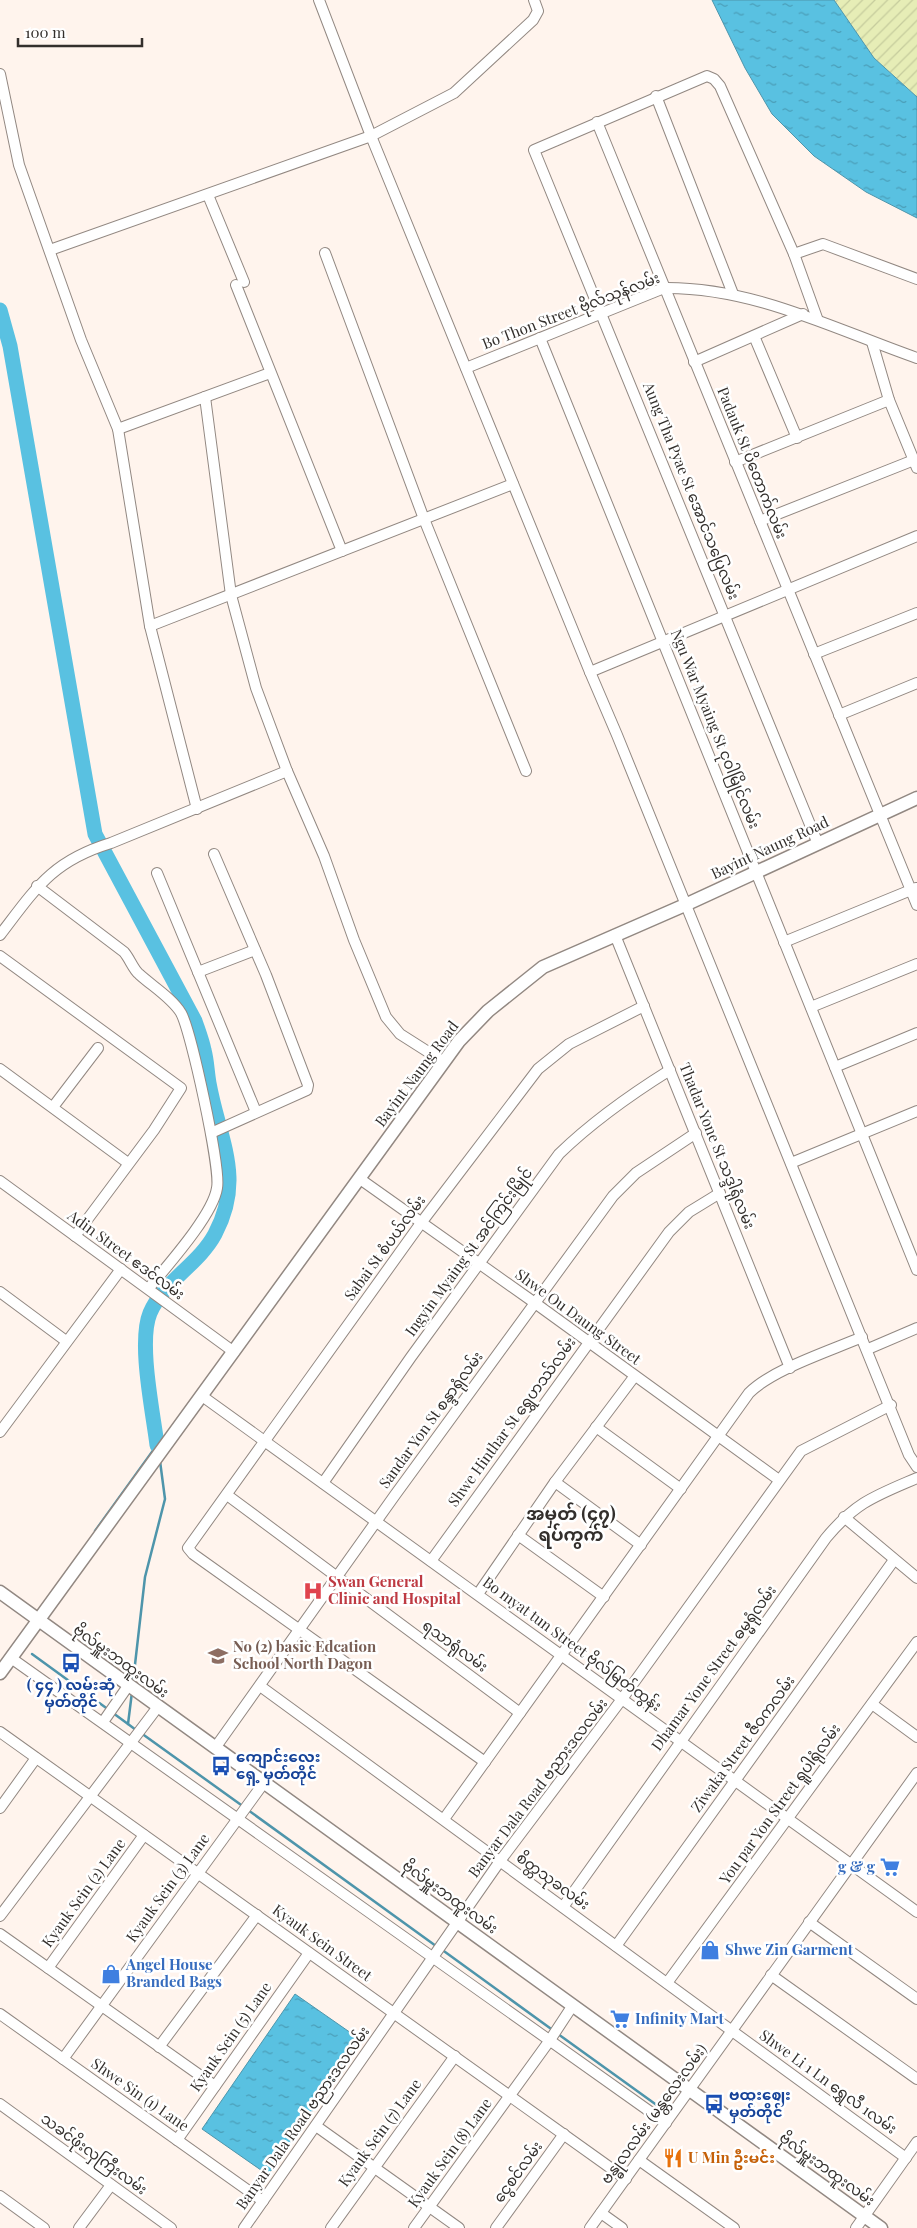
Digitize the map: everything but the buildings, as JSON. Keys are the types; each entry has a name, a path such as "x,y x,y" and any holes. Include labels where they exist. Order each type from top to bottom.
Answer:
{"main road":[{"name":"Bayint Naung Road","path":"0,1673 459,1041 488,1011 543,967 685,905 917,798"},
{"name":"ဗိုလ်မှူးဘထူးလမ်း","path":"0,1592 39,1620 124,1691 157,1708 215,1748 881,2228"}],"street":[{"path":"319,0 371,136 891,1405 909,1455 917,1467"},
{"path":"50,250 371,136 454,93 533,20 538,11 534,0"},
{"path":"0,74 19,165 81,340 118,429 150,626 197,808"},
{"path":"597,122 707,76 714,79 720,86 794,254 817,318"},
{"path":"656,96 733,294"},
{"name":"Aung Tha Pyae St အောင်သပြေလမ်း","path":"597,122 534,150 602,312 818,844"},
{"name":"Padauk St ပိတောက်လမ်း","path":"597,122 839,716 880,815 914,889 917,905"},
{"path":"208,195 270,373 342,551"},
{"path":"794,254 823,244 917,279"},
{"path":"326,254 424,519 526,771"},
{"name":"Bo Thon Street ဗိုလ်သုန်လမ်း","path":"466,368 664,288 687,288 733,294 817,318 872,342 917,358"},
{"path":"694,362 803,314"},
{"path":"754,336 797,438"},
{"name":"Ngu War Myaing St ငုဝါမြိုင်လမ်း","path":"540,338 917,1270"},
{"path":"760,522 915,464 889,400 872,342"},
{"path":"118,429 270,373"},
{"path":"205,397 231,594 256,688 287,771 324,856 354,940 386,1017 400,1034 444,1062"},
{"path":"735,462 889,400"},
{"path":"150,626 513,484"},
{"path":"590,672 917,536"},
{"path":"814,654 917,613"},
{"path":"839,716 917,683"},
{"path":"0,935 37,886 50,873 88,850 111,844 287,771"},
{"path":"214,854 255,950 308,1085 307,1090 215,1131"},
{"path":"157,873 256,1112"},
{"path":"37,886 124,952 133,962 137,972 181,1012 215,1131 218,1187 212,1202 190,1238 152,1291"},
{"path":"784,942 914,889"},
{"name":"Thadar Yone St သဒ္ဒါရုံလမ်း","path":"615,935 790,1368"},
{"path":"198,972 255,950"},
{"path":"0,956 181,1088 75,1236"},
{"path":"811,1007 917,964"},
{"name":"Sabai St စံပယ်လမ်း","path":"300,1631 193,1554 188,1548 189,1544 266,1442 421,1223 538,1069 569,1044 644,1006"},
{"path":"835,1067 917,1033"},
{"path":"53,1107 98,1048"},
{"path":"0,1068 128,1163"},
{"name":"Ingyin Myaing St အင်ကြင်းမြိုင်","path":"323,1483 478,1264 559,1154 580,1133 631,1095 670,1070"},
{"path":"791,1163 917,1111"},
{"name":"Sandar Yon St စန္ဒာရုံလမ်း","path":"215,1748 613,1196 636,1173 696,1134"},
{"name":"Shwe Ou Daung Street","path":"360,1179 588,1341 634,1377 778,1480"},
{"name":"Adin Street ဧဒင်လမ်း","path":"0,1181 234,1352"},
{"name":"Shwe Hinthar St ရွှေဟဿ်လမ်း","path":"431,1561 588,1341 669,1232 689,1212 720,1193"},
{"path":"0,1432 66,1341 121,1270"},
{"path":"0,1292 66,1341"},
{"path":"868,1349 917,1328"},
{"path":"444,1819 718,1436 757,1385 790,1368 862,1337"},
{"path":"478,1594 555,1482 634,1377"},
{"name":"Bo myat tun Street ဗိုလ်မြတ်ထွန်း","path":"202,1396 916,1908"},
{"name":"Banyar Dala Road ဗညားဒလလမ်း","path":"246,2227 500,1861 622,1699 801,1450 891,1405"},
{"path":"596,1427 681,1489"},
{"name":"Dhamar Yone Street ဓမ္မရုံလမ်း","path":"563,1907 826,1538 844,1517 866,1500 917,1478"},
{"path":"555,1482 641,1545"},
{"name":"ရသာရုံလမ်း","path":"227,1495 520,1713"},
{"path":"844,1517 917,1578"},
{"path":"518,1535 604,1597"},
{"name":"Ziwaka Street ဇီဝကလမ်း","path":"616,1946 894,1560"},
{"path":"300,1631 485,1762"},
{"name":"You par Yon Street ရူပါရုံလမ်း","path":"667,1984 917,1642"},
{"path":"11,1658 133,1738 433,1959 552,2038 666,2123"},
{"name":"စိတ္တသုခလမ်း","path":"260,1686 732,2030"},
{"path":"105,1720 124,1691"},
{"path":"872,1704 917,1737"},
{"path":"0,1916 157,1708"},
{"name":"Kyauk Sein Street","path":"0,1732 626,2179"},
{"path":"0,1808 36,1758"},
{"name":"ဗန္ဓုလလမ်း (မန္တလေးလမ်း)","path":"590,2228 917,1773"},
{"name":"Kyauk Sein (3) Lane","path":"63,2059 263,1784"},
{"name":"Kyauk Sein (2) Lane","path":"48,1968 144,1835"},
{"path":"159,2047 257,1915"},
{"path":"809,1922 917,1999"},
{"path":"0,1934 215,2086"},
{"name":"Kyauk Sein (5) Lane","path":"177,2140 310,1953"},
{"path":"771,1975 917,2079"},
{"name":"Kyauk Sein (8) Lane","path":"414,2228 552,2038 573,2006"},
{"name":"Shwe Sin (1) Lane","path":"0,2014 263,2201"},
{"name":"Shwe Li 1 Ln ရွှေလီ 1လမ်း","path":"732,2030 906,2158"},
{"name":"Kyauk Sein (7) Lane","path":"331,2228 454,2056"},
{"name":"သခင်ဖိုးလှကြီးလမ်း","path":"0,2104 171,2228"},
{"path":"316,2126 459,2228"},
{"name":"ငွေစင်လမ်း","path":"496,2228 564,2134"},
{"path":"856,2228 917,2142"},
{"path":"639,2160 734,2228"},
{"path":"79,2228 111,2185"},
{"path":"0,2196 44,2228"},
{"path":"601,2214 622,2228"}],"green space":[{"path":"834,0 917,0 917,97 874,58"}],"water":[{"path":"712,0 834,0 874,58 917,97 917,218 866,192 814,156 772,114 745,68"},
{"path":"295,1994 361,2040 268,2175 202,2129"}],"waterway":[{"path":"0,310 10,346 95,834 195,1021 206,1058 213,1103 227,1158 229,1176 228,1195 224,1214 215,1234 200,1254 164,1291 150,1313 145,1341 157,1445"},
{"path":"95,1531 157,1445"},
{"path":"133,1682 145,1577 165,1499 160,1461"},
{"path":"32,1654 109,1710"},
{"path":"132,1692 128,1724 136,1730"},
{"path":"113,1713 128,1724"},
{"path":"141,1733 244,1807"},
{"path":"248,1810 436,1946"},
{"path":"441,1949 554,2031"},
{"path":"558,2034 658,2106"}],"place":[{"name":"Swan General Clinic and Hospital","path":"313,1591"},
{"name":"No (2) basic Edcation School North Dagon","path":"218,1656"},
{"name":"( ၄၄ ) လမ်းဆုံ မှတ်တိုင်","path":"71,1663"},
{"name":"ကျောင်းလေး ရှေ့ မှတ်တိုင်","path":"221,1766"},
{"name":"g & g","path":"890,1867"},
{"name":"Shwe Zin Garment","path":"710,1950"},
{"name":"Angel House Branded Bags","path":"111,1974"},
{"name":"Infinity Mart","path":"620,2019"},
{"name":"ဗထူးဈေး မှတ်တိုင်","path":"714,2104"},
{"name":"U Min ဦးမင်း","path":"673,2158"}],"district":[{"name":"အမှတ် (၄၇) ရပ်ကွက်","path":"571,1524"}]}
